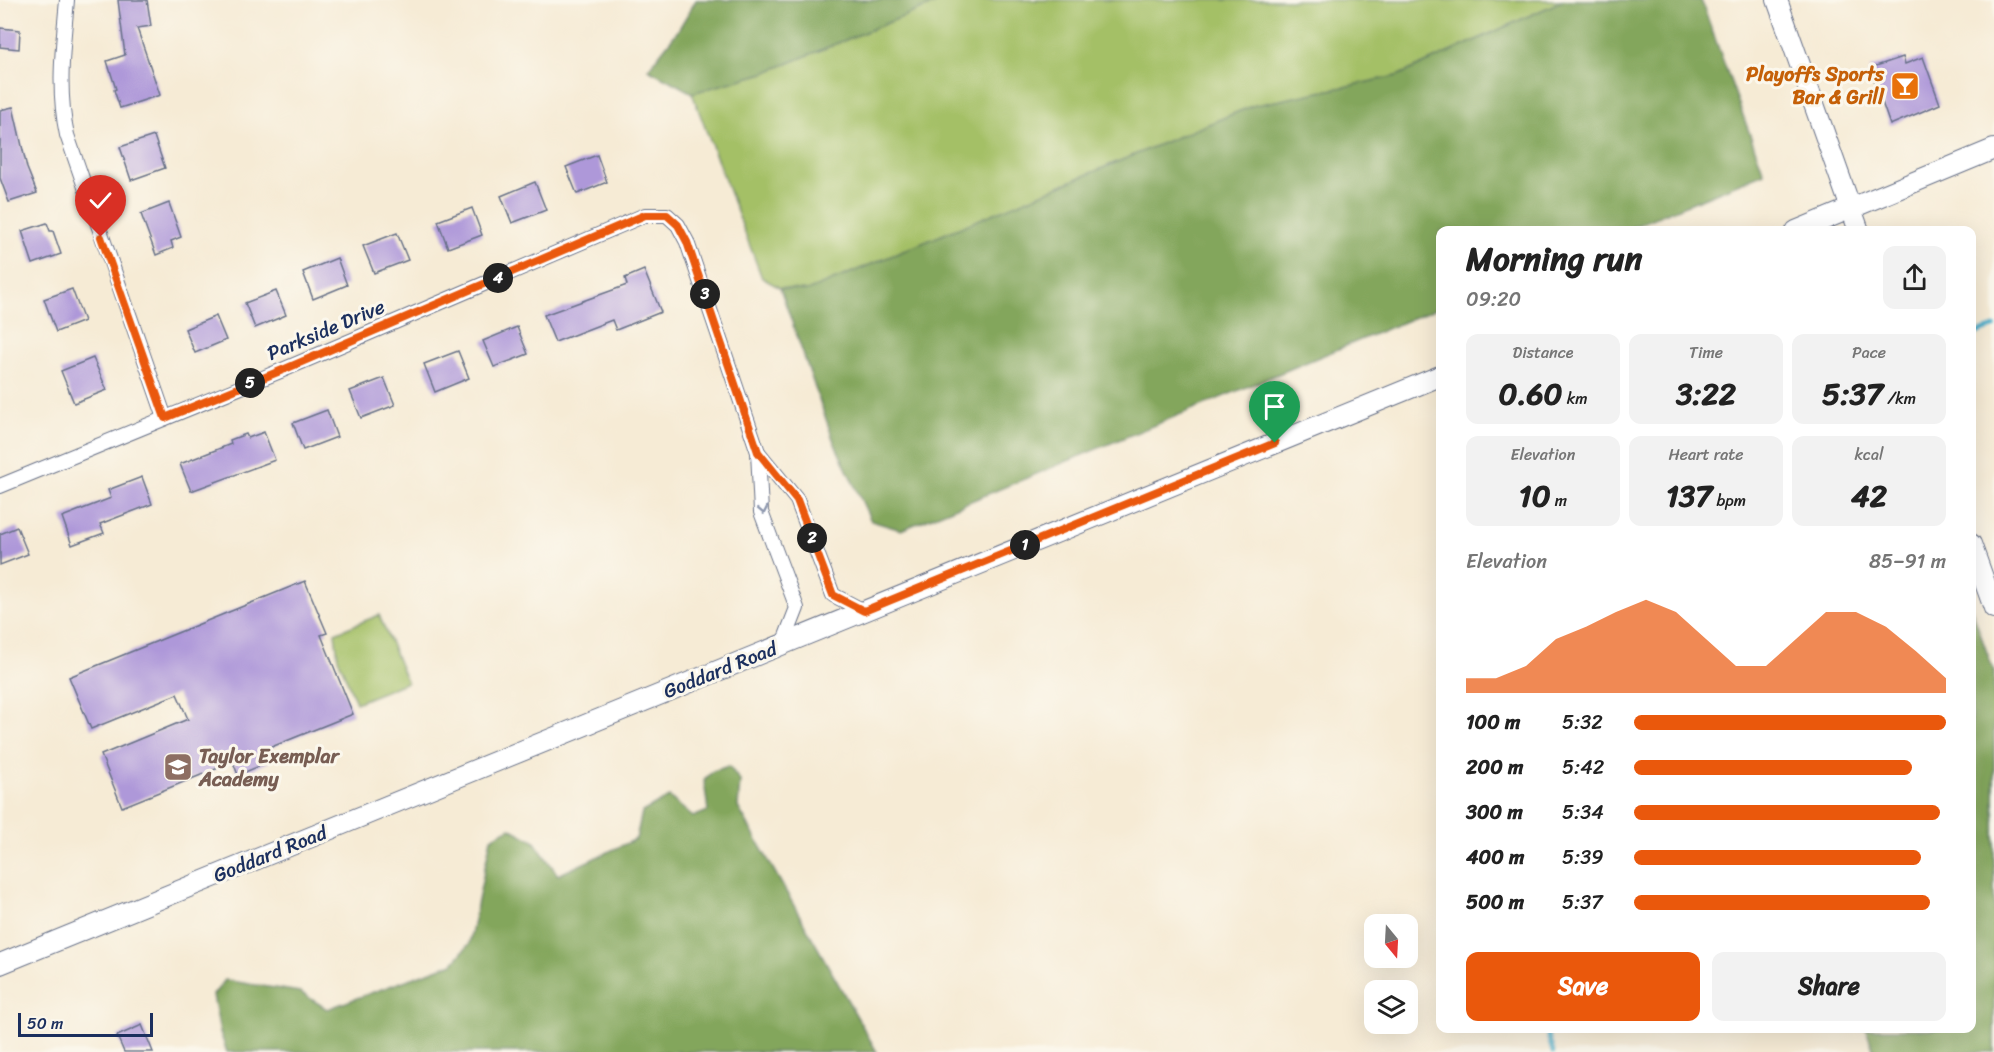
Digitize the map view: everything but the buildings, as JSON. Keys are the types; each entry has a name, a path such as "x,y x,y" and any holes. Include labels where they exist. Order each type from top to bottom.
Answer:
{"main road":[{"path":"1777,0 1857,226"},
{"path":"1808,226 1994,149"},
{"name":"Goddard Road","path":"0,964 1436,378"},
{"path":"1976,558 1994,608"}],"street":[{"path":"67,0 60,80 62,113 67,135 165,418"},
{"name":"Parkside Drive","path":"0,486 285,369 645,215 667,215 678,225 687,242 758,452"},
{"path":"758,452 797,500 833,595 864,611"},
{"path":"758,452 761,512 798,608 783,644"}],"green space":[{"path":"696,0 944,0 764,73 692,93 648,69 677,32"},
{"path":"944,0 1564,0 1397,76 1252,106 807,291 780,288 762,278 692,93 764,73"},
{"path":"1564,0 1701,0 1764,173 1635,226 1436,226 1436,309 901,530 871,521 834,442 780,288 807,291 1252,106 1397,76"},
{"path":"379,615 407,682 356,703 338,658 335,633"},
{"path":"1976,622 1994,672 1994,1052 1874,1052 1867,1033 1976,1033"},
{"path":"729,766 740,781 738,807 877,1052 227,1052 220,1032 213,995 225,980 300,992 327,1009 453,963 469,944 491,838 510,828 534,841 558,875 636,839 642,812 669,797 693,817 708,811 704,780 713,771"}],"waterway":[{"path":"1976,333 1994,327"},
{"path":"1547,1033 1553,1052"}],"place":[{"name":"Playoffs Sports Bar & Grill","path":"1905,86"},
{"name":"Taylor Exemplar Academy","path":"178,767"}],"route":[{"path":"101,237 165,418 645,215 667,215 678,225 687,242 758,452 797,500 833,595 864,611 1275,443"}]}
